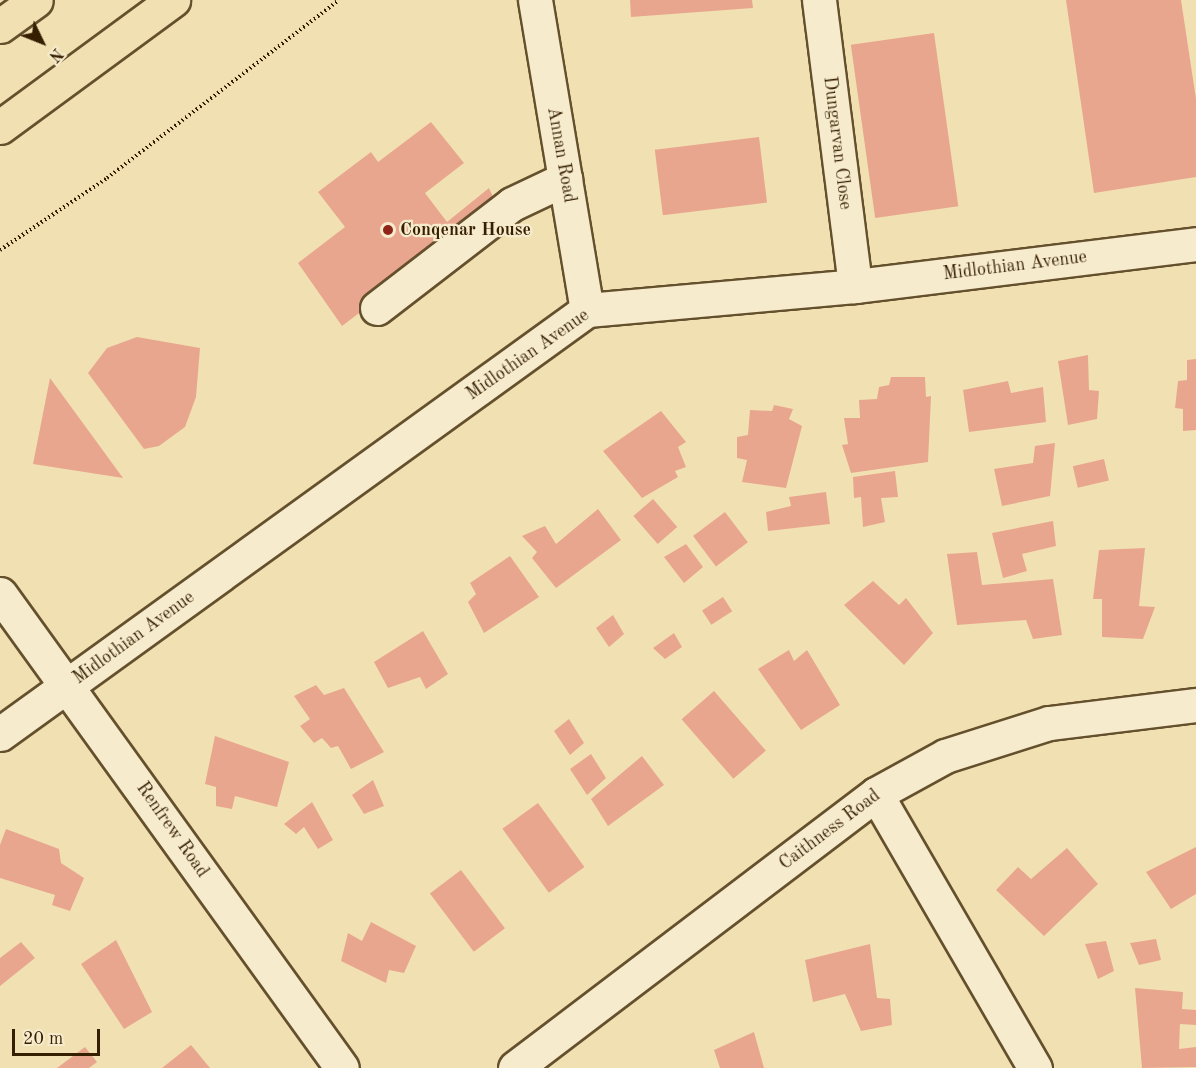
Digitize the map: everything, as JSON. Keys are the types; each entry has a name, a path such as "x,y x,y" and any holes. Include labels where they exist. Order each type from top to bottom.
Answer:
{"highway":[{"path":"0,26 36,0"},
{"path":"0,127 173,0"}],"street":[{"name":"Annan Road","path":"535,0 587,310"},
{"name":"Dungarvan Close","path":"819,0 855,286"},
{"path":"377,308 512,204 565,178"},
{"name":"Midlothian Avenue","path":"0,734 587,310 855,286 1196,244"},
{"name":"Renfrew Road","path":"0,594 69,685 342,1068"},
{"name":"Caithness Road","path":"515,1068 876,794 945,756 1049,723 1196,705"},
{"path":"876,794 1035,1068"}],"path":[{"path":"0,250 107,178 339,0"}],"building":[{"path":"630,0 752,0 753,8 631,17"},
{"path":"1066,0 1181,0 1196,99 1196,177 1094,193"},
{"path":"934,33 958,206 875,218 851,45"},
{"path":"431,122 464,163 425,193 447,222 489,188 498,208 342,326 298,263 345,227 318,192 371,152 378,162"},
{"path":"759,137 767,203 663,215 655,150"},
{"path":"137,337 200,348 196,397 185,427 159,446 144,449 88,373 107,348"},
{"path":"1088,355 1089,390 1099,391 1097,419 1068,425 1058,361"},
{"path":"1196,359 1196,430 1183,431 1183,409 1175,408 1178,381 1187,380 1187,360"},
{"path":"891,377 925,377 926,397 931,396 928,462 851,473 842,445 848,444 844,418 860,418 859,400 877,399 879,387 889,385"},
{"path":"50,378 123,478 33,464"},
{"path":"1008,381 1011,393 1043,387 1046,422 969,432 963,390"},
{"path":"774,405 793,409 789,419 802,426 786,488 742,482 747,460 737,458 737,437 748,435 750,410 772,411"},
{"path":"661,411 686,442 678,447 686,467 675,471 678,477 642,498 603,451"},
{"path":"1055,443 1050,496 1002,506 994,469 1033,463 1035,446"},
{"path":"1104,459 1109,480 1078,488 1073,466"},
{"path":"895,471 898,497 881,498 885,522 863,527 861,497 854,498 853,477"},
{"path":"826,492 830,524 768,531 766,512 791,506 789,497"},
{"path":"653,499 677,527 658,544 633,516"},
{"path":"598,509 621,540 556,588 532,558 537,552 522,536 545,526 556,544"},
{"path":"725,512 748,542 716,566 693,536"},
{"path":"1053,521 1056,546 1022,554 1027,571 1003,578 992,533"},
{"path":"686,544 703,567 684,583 664,557"},
{"path":"1145,548 1139,606 1155,607 1143,639 1102,637 1102,599 1093,599 1099,550"},
{"path":"977,552 982,585 1053,579 1062,635 1033,639 1026,620 957,625 947,554"},
{"path":"510,556 539,597 484,633 468,602 476,594 470,583"},
{"path":"873,581 899,605 906,598 933,633 904,665 844,605"},
{"path":"723,597 732,611 711,625 702,611"},
{"path":"613,615 624,634 609,647 596,628"},
{"path":"423,631 448,674 426,689 420,677 388,688 374,662"},
{"path":"674,633 682,647 665,659 653,648"},
{"path":"789,650 794,661 807,650 840,705 801,730 758,669"},
{"path":"316,685 324,695 344,688 384,752 351,769 338,746 331,748 322,738 314,743 300,726 310,719 294,696"},
{"path":"714,691 766,751 733,779 682,719"},
{"path":"569,719 584,743 570,755 554,731"},
{"path":"215,736 289,762 277,807 235,796 232,809 216,806 216,787 205,784"},
{"path":"591,754 606,778 587,795 570,769"},
{"path":"642,756 664,785 608,826 591,799"},
{"path":"373,780 384,806 364,814 352,795"},
{"path":"312,802 333,840 318,849 304,827 296,834 284,824"},
{"path":"538,803 584,867 549,893 502,829"},
{"path":"6,829 59,849 61,863 84,878 70,911 52,905 55,895 0,878 0,845"},
{"path":"1196,847 1196,894 1171,909 1146,872"},
{"path":"1067,848 1098,884 1044,936 996,890 1018,867 1031,879"},
{"path":"461,870 505,928 474,952 430,893"},
{"path":"371,922 416,946 404,973 389,970 386,983 341,961 348,933 362,941"},
{"path":"1156,939 1161,960 1139,965 1130,943"},
{"path":"116,940 152,1012 124,1029 81,964"},
{"path":"1106,941 1114,971 1098,979 1085,944"},
{"path":"21,942 35,958 0,986 0,958"},
{"path":"870,944 877,998 890,999 892,1025 861,1031 845,994 813,1002 805,960"},
{"path":"1135,988 1183,992 1182,1009 1196,1010 1196,1025 1180,1024 1179,1049 1196,1047 1196,1067 1142,1068"},
{"path":"754,1032 764,1068 720,1068 714,1050"},
{"path":"191,1045 210,1068 162,1068"},
{"path":"85,1047 97,1062 89,1068 57,1068"}],"place":[{"name":"Conqenar House","path":"388,230"}]}
